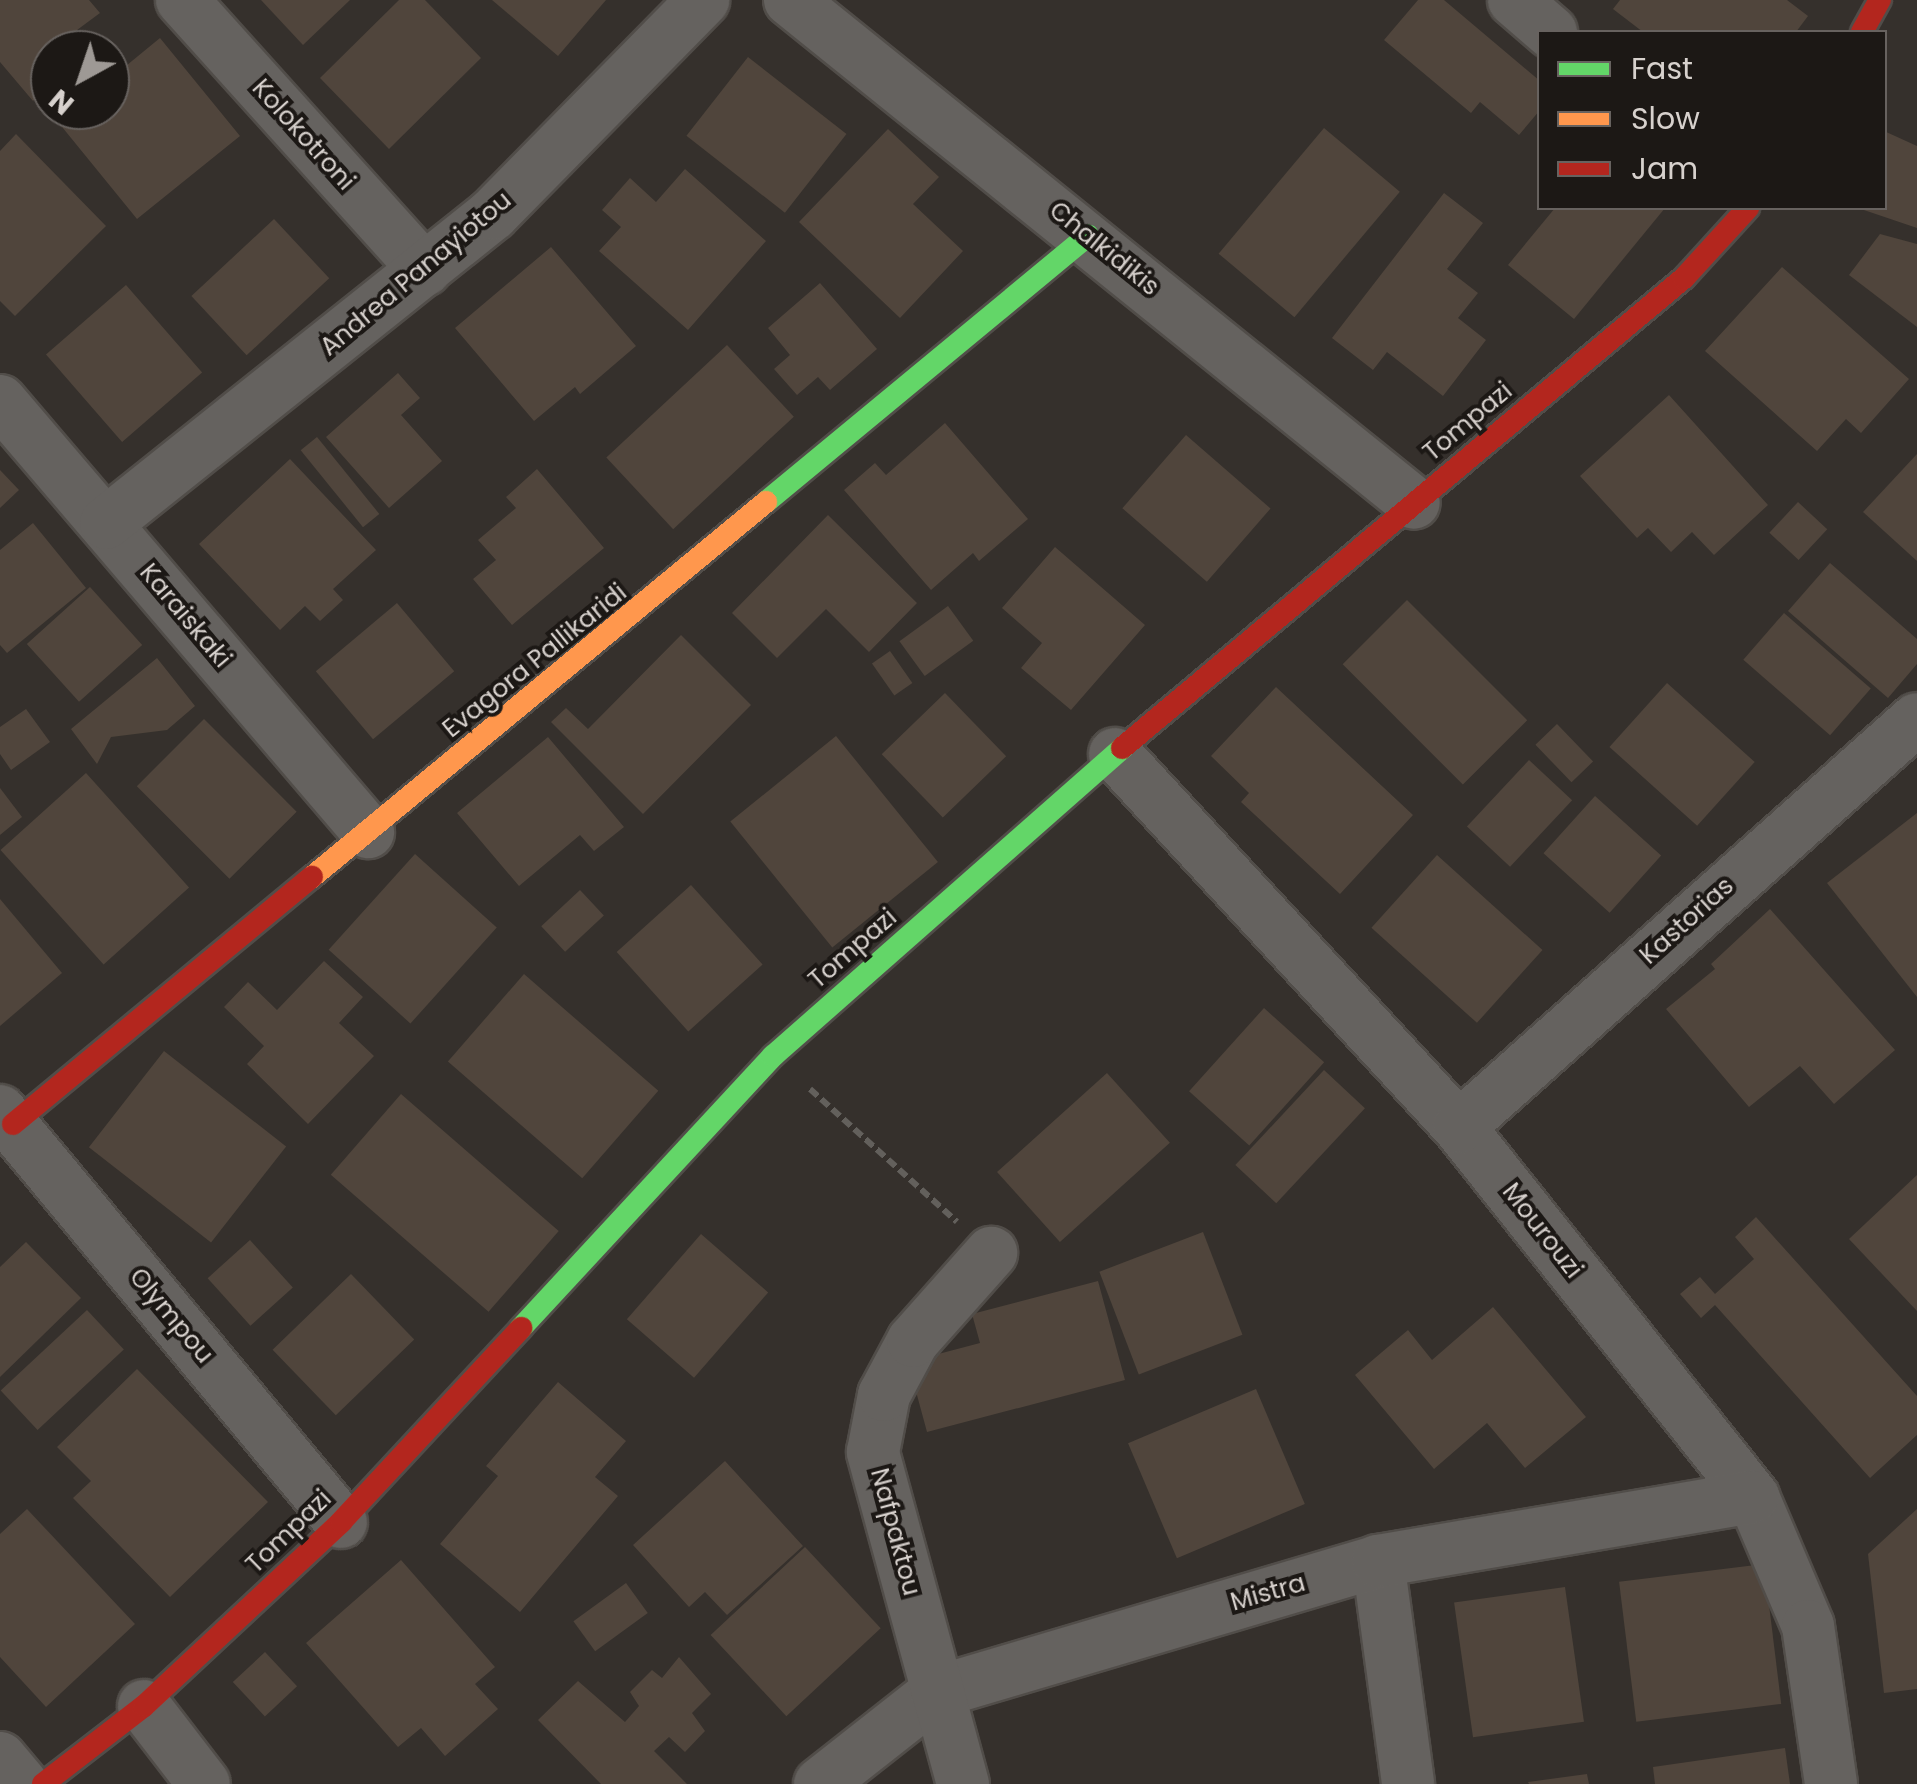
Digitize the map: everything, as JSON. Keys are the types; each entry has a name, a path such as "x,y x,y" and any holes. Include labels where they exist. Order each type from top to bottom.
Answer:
{"street":[{"name":"Kolokotroni","path":"182,0 425,270"},
{"name":"Andrea Panayiotou","path":"106,523 492,214 703,0"},
{"name":"Chalkidikis","path":"790,0 1088,236 1414,503"},
{"path":"1514,0 1549,30"},
{"path":"1863,30 1880,0"},
{"name":"Tompazi","path":"43,1784 144,1706 341,1522 773,1056 1115,754 1684,278 1746,210"},
{"name":"Evagora Pallikaridi","path":"6,1118 368,832 1088,236"},
{"name":"Karaiskaki","path":"0,401 368,832"},
{"name":"Kastorias","path":"1460,1127 1917,718"},
{"name":"Mourouzi","path":"1115,754 1460,1127 1753,1496 1808,1626 1831,1784"},
{"name":"Olympou","path":"6,1118 341,1522"},
{"name":"Nafpaktou","path":"963,1784 874,1452 884,1394 912,1341 991,1252"},
{"name":"Mistra","path":"820,1784 937,1692 1378,1561 1753,1496"},
{"path":"1378,1561 1408,1784"},
{"path":"144,1706 204,1784"},
{"path":"0,1758 22,1784"}],"path":[{"path":"773,1056 991,1252"}],"building":[{"path":"0,0 89,0 100,13 77,30 30,30 30,97 0,62"},
{"path":"261,0 350,0 303,45"},
{"path":"399,0 425,0 481,58 389,149 320,78"},
{"path":"492,0 606,0 558,56"},
{"path":"1418,0 1444,0 1537,78 1537,114 1519,135 1480,102 1471,113 1384,40"},
{"path":"1620,0 1787,0 1808,16 1798,30 1640,30 1613,9"},
{"path":"160,38 240,136 137,219 65,130 130,130 130,63"},
{"path":"748,57 847,134 785,213 686,136"},
{"path":"1324,128 1400,192 1294,317 1219,254"},
{"path":"888,129 939,177 913,204 963,251 900,318 799,222"},
{"path":"1887,132 1917,146 1917,228 1864,210 1887,210"},
{"path":"16,134 106,226 15,316 0,301 0,151"},
{"path":"685,169 766,241 688,330 599,251 621,227 602,210 630,178 656,202"},
{"path":"1444,193 1483,223 1447,269 1478,293 1458,318 1486,340 1443,396 1387,352 1373,370 1332,338"},
{"path":"1553,210 1663,210 1574,319 1508,265"},
{"path":"274,219 329,278 247,355 191,296"},
{"path":"1880,234 1917,244 1917,327 1849,275"},
{"path":"551,247 636,346 580,394 575,387 534,421 455,328"},
{"path":"1782,267 1909,379 1861,433 1846,419 1817,451 1705,351"},
{"path":"820,283 877,349 830,390 818,377 797,395 774,369 790,355 768,328"},
{"path":"126,285 202,373 122,442 46,355"},
{"path":"727,345 794,417 673,529 606,458"},
{"path":"398,373 420,398 401,415 442,461 389,508 326,437"},
{"path":"1669,395 1768,505 1714,555 1692,532 1671,552 1648,528 1637,538 1580,476"},
{"path":"945,423 1028,519 979,561 973,553 931,590 844,490 875,463 886,475"},
{"path":"1186,435 1271,508 1207,582 1122,508"},
{"path":"317,437 379,514 363,527 301,450"},
{"path":"1917,454 1917,561 1863,512"},
{"path":"290,459 376,550 333,589 343,600 320,621 305,606 280,630 199,544"},
{"path":"537,469 604,548 512,625 473,579 496,560 478,540 516,508 506,497"},
{"path":"0,470 19,490 0,508"},
{"path":"1798,502 1827,529 1799,560 1769,533"},
{"path":"828,515 917,603 869,652 826,609 777,658 732,613"},
{"path":"33,523 86,588 7,653 0,645 0,550"},
{"path":"1055,547 1145,625 1071,710 1021,668 1042,643 1002,608"},
{"path":"1830,563 1917,639 1917,664 1888,698 1788,611"},
{"path":"90,587 142,645 79,702 27,644"},
{"path":"1407,600 1527,720 1463,785 1343,664"},
{"path":"397,603 454,671 373,739 316,671"},
{"path":"948,606 973,641 925,676 899,641"},
{"path":"1784,613 1871,688 1830,735 1743,660"},
{"path":"681,635 751,705 643,814 551,722 566,708 588,729"},
{"path":"890,651 912,683 894,696 872,664"},
{"path":"157,658 195,706 167,730 111,737 97,764 71,729"},
{"path":"1667,683 1755,762 1697,826 1609,747"},
{"path":"1276,687 1413,815 1340,894 1241,802 1249,793 1211,756"},
{"path":"945,693 1006,756 943,817 882,754"},
{"path":"26,709 50,742 11,770 0,754 0,727"},
{"path":"204,719 297,812 229,879 137,786"},
{"path":"1557,724 1593,761 1572,782 1535,745"},
{"path":"836,736 938,862 832,947 730,822"},
{"path":"548,737 624,827 594,851 580,835 519,886 457,813"},
{"path":"1529,760 1572,800 1510,867 1467,827"},
{"path":"86,773 189,887 104,964 1,850"},
{"path":"0,788 22,817 0,835"},
{"path":"1595,796 1661,856 1610,913 1543,853"},
{"path":"1917,813 1917,997 1827,883"},
{"path":"415,854 497,928 410,1023 329,950"},
{"path":"1437,855 1543,950 1477,1023 1371,928"},
{"path":"691,885 763,965 688,1031 617,952"},
{"path":"580,890 604,916 565,952 541,926"},
{"path":"0,899 62,973 0,1026"},
{"path":"1770,909 1895,1050 1834,1104 1800,1066 1749,1107 1666,1009 1715,969 1711,964"},
{"path":"324,961 363,997 339,1023 374,1056 308,1124 247,1064 264,1046 224,1007 248,982 277,1010"},
{"path":"524,974 658,1091 582,1178 448,1062"},
{"path":"1264,1008 1324,1062 1249,1145 1189,1091"},
{"path":"164,1051 286,1146 211,1243 89,1147"},
{"path":"1324,1070 1365,1108 1276,1203 1235,1165"},
{"path":"1107,1073 1170,1143 1060,1242 997,1172"},
{"path":"401,1094 559,1231 489,1312 331,1175"},
{"path":"1917,1175 1917,1311 1849,1239"},
{"path":"1756,1217 1917,1396 1917,1435 1870,1478 1715,1305 1701,1318 1680,1294 1700,1277 1715,1294 1754,1259 1735,1237"},
{"path":"1203,1232 1242,1335 1139,1374 1099,1272"},
{"path":"701,1234 768,1292 694,1378 627,1319"},
{"path":"250,1240 293,1288 250,1326 208,1278"},
{"path":"26,1242 81,1298 0,1377 0,1267"},
{"path":"351,1274 414,1339 336,1415 273,1350"},
{"path":"1098,1281 1125,1380 927,1432 908,1362 980,1343 972,1314"},
{"path":"1493,1307 1586,1417 1525,1468 1487,1423 1434,1469 1355,1375 1408,1330 1432,1360"},
{"path":"87,1310 124,1349 38,1430 1,1390"},
{"path":"137,1369 268,1502 170,1597 73,1498 91,1481 57,1447"},
{"path":"558,1382 626,1441 595,1477 618,1496 520,1612 440,1544 498,1476 486,1466"},
{"path":"1256,1389 1305,1504 1177,1558 1128,1443"},
{"path":"725,1461 803,1546 727,1615 705,1592 689,1607 633,1545"},
{"path":"27,1509 135,1624 46,1707 0,1657 0,1534"},
{"path":"1917,1509 1917,1689 1884,1693 1868,1554"},
{"path":"805,1547 881,1628 786,1716 711,1635"},
{"path":"401,1560 495,1667 475,1684 498,1709 445,1756 421,1728 398,1747 306,1643"},
{"path":"1764,1564 1781,1704 1636,1722 1619,1582"},
{"path":"626,1583 648,1613 595,1651 573,1621"},
{"path":"1565,1587 1584,1722 1473,1737 1454,1603"},
{"path":"265,1652 297,1686 265,1716 233,1682"},
{"path":"679,1657 711,1694 692,1713 705,1731 685,1752 669,1737 654,1751 687,1784 601,1784 538,1720 578,1681 625,1722 639,1706 630,1692 652,1670 662,1678"},
{"path":"1785,1748 1790,1784 1655,1784 1653,1767"},
{"path":"1587,1774 1589,1784 1528,1782"}],"traffic: fast":[{"path":"766,502 1088,236"},
{"path":"521,1328 773,1056 1122,748"}],"traffic: slow":[{"path":"312,877 766,502"}],"traffic: jam":[{"path":"1863,30 1880,0"},
{"path":"1122,748 1684,278 1746,210"},
{"path":"13,1124 312,877"},
{"path":"43,1784 144,1706 341,1522 521,1328"}]}
